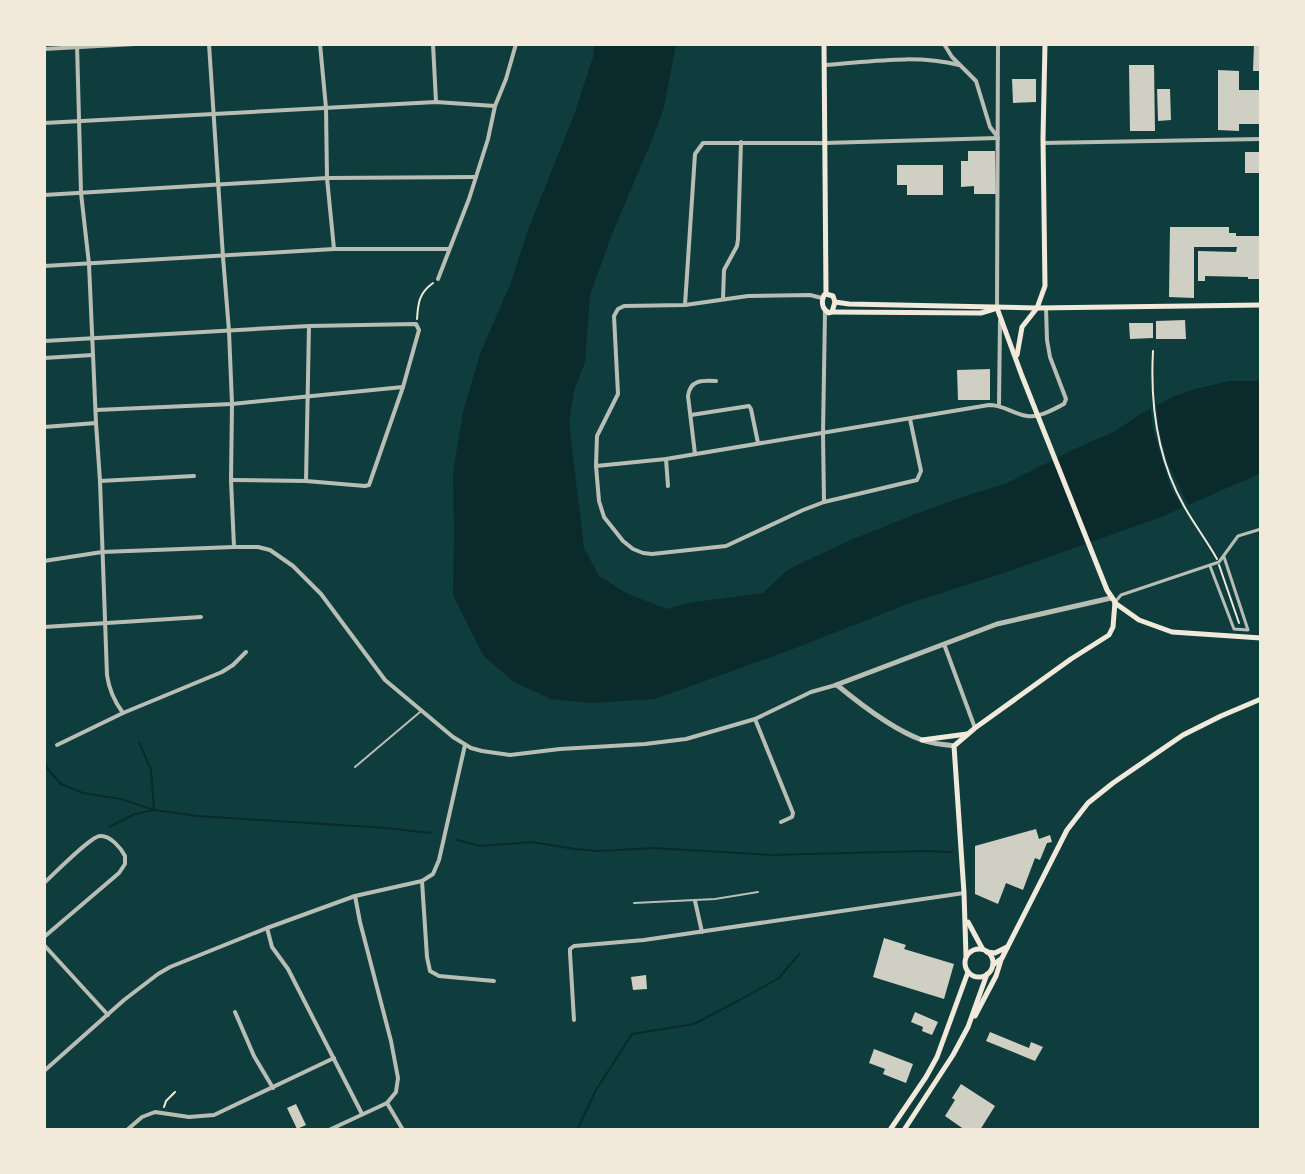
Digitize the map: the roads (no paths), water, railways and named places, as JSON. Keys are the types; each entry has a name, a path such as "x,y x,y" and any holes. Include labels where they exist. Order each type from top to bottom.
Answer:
{"main road":[{"path":"824,44 824,296 829,312"},
{"path":"1017,359 1022,327 1037,308 1045,286 1045,44"},
{"path":"824,296 833,296 835,302 829,312"},
{"path":"835,302 997,308 1261,305"},
{"path":"829,312 981,313 997,308"},
{"path":"997,308 1113,600 1139,620 1172,632 1261,638"},
{"path":"890,1130 937,1057 968,972 965,964 966,917 954,746 1071,659 1106,638 1113,627 1113,600"},
{"path":"904,1130 953,1055 996,976 1007,946 1067,830 1088,803 1183,735 1261,699"},
{"path":"922,740 968,734"},
{"path":"966,917 992,958 993,965"},
{"path":"966,956 973,950 995,953 1007,946"},
{"path":"968,1027 987,974 1002,958"},
{"path":"968,972 978,977 987,974"}],"street":[{"path":"44,49 135,44"},
{"path":"209,44 229,331 234,547"},
{"path":"320,44 334,249"},
{"path":"433,44 436,102"},
{"path":"438,279 476,177 516,44"},
{"path":"944,44 976,81 990,127 998,138"},
{"path":"997,308 998,44"},
{"path":"77,46 81,193 89,264 108,686 123,713"},
{"path":"824,65 904,59 939,60 959,65"},
{"path":"44,123 436,102 495,106"},
{"path":"685,305 695,154 703,143 998,138"},
{"path":"1043,143 1261,139"},
{"path":"723,299 724,270 738,244 741,142"},
{"path":"44,195 327,178 476,177"},
{"path":"44,266 334,249 449,249"},
{"path":"824,296 748,296 685,305 624,306 618,309 614,316 618,394 597,436 599,501 604,517 623,541 643,553 726,546 824,502 914,481 921,475 910,419"},
{"path":"596,466 666,459 999,405 1031,417 1052,410 1066,403 1050,357 1046,308"},
{"path":"824,502 823,434 829,312"},
{"path":"999,405 1000,318"},
{"path":"44,341 309,326 416,324 419,330 403,387 369,485 231,480"},
{"path":"306,481 309,326"},
{"path":"44,358 93,355"},
{"path":"695,454 688,396 691,384 716,381"},
{"path":"96,410 232,404 403,387"},
{"path":"691,415 750,407 758,443"},
{"path":"44,427 96,423"},
{"path":"666,459 668,486"},
{"path":"100,481 194,476"},
{"path":"44,560 102,552 234,547 270,550 293,566 322,596 385,680 421,711 465,745 510,755 686,739 755,719 811,692 997,624 1113,600 1210,566 1224,557 1238,536 1261,529"},
{"path":"1210,566 1234,629 1248,630 1224,557"},
{"path":"44,627 201,617"},
{"path":"944,643 975,728"},
{"path":"57,745 123,713 222,672 246,652"},
{"path":"836,685 874,713 922,740 954,746"},
{"path":"755,719 793,815 781,822"},
{"path":"44,1071 158,974 188,959 355,896 422,881 433,874 465,745"},
{"path":"44,883 89,842 100,836 111,839 125,856 125,864 113,879 44,937"},
{"path":"422,881 430,971 439,976 494,981"},
{"path":"574,1020 570,949 574,946 644,940 964,893"},
{"path":"329,1130 387,1103 397,1089 391,1041 355,896"},
{"path":"695,901 702,932"},
{"path":"267,928 272,947 288,969 362,1114"},
{"path":"44,945 108,1015"},
{"path":"235,1012 254,1056 273,1088"},
{"path":"127,1130 148,1113 189,1117 214,1115 334,1058"},
{"path":"387,1103 403,1130"}],"lane":[{"path":"355,767 421,711"},
{"path":"634,903 721,899 758,892"}],"water":[{"path":"594,44 676,44 664,107 590,295 585,362 574,391 569,422 584,548 599,576 626,593 667,609 688,603 763,593 785,572 853,539 1005,484 1114,432 1173,397 1230,381 1261,379 1261,473 1161,517 910,603 655,699 591,703 551,699 514,682 483,655 453,595 453,472 463,412 480,354 510,285 529,227 574,115 593,57"}],"waterway":[{"path":"109,827 135,814 154,810 151,770 139,742"},
{"path":"44,760 61,784 83,793 121,799 154,810 431,833"},
{"path":"457,840 481,846 532,842 598,851 654,848 771,855 952,852"},
{"path":"577,1130 596,1090 632,1034 694,1024 779,978 799,954"}]}
